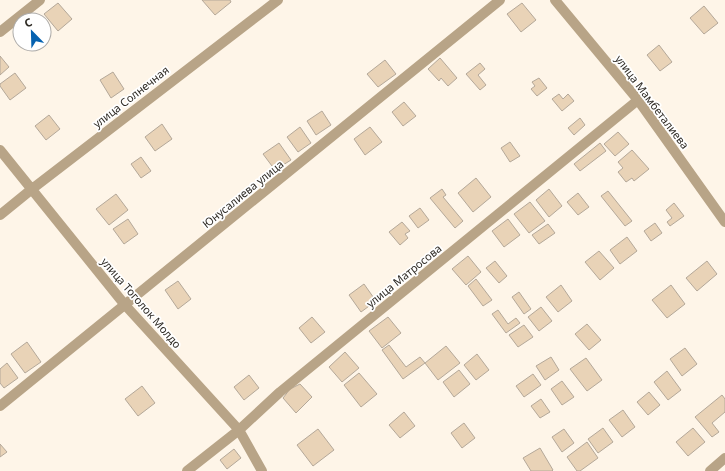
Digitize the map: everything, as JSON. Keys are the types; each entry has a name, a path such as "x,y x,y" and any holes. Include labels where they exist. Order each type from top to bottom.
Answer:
{"street":[{"path":"0,32 40,0"},
{"name":"улица Солнечная","path":"0,215 278,0"},
{"name":"Юнусалиева улица","path":"0,406 500,0"},
{"name":"улица Мамбеталиева","path":"555,0 638,100 725,222"},
{"name":"улица Матросова","path":"187,471 239,430 280,392 638,100"},
{"name":"улица Тоголок Молдо","path":"0,150 125,305 239,430 262,471"},
{"path":"710,471 725,458"}],"building":[{"path":"202,0 230,0 231,2 215,15"},
{"path":"58,3 72,19 58,31 52,24 52,12 47,12"},
{"path":"522,3 536,20 521,32 507,14"},
{"path":"704,6 718,23 704,34 690,18"},
{"path":"659,45 672,62 660,71 647,55"},
{"path":"0,56 9,67 0,75"},
{"path":"440,58 457,78 448,86 441,78 439,81 428,69"},
{"path":"385,60 396,74 378,87 367,74"},
{"path":"480,63 485,69 478,75 486,85 480,90 466,74"},
{"path":"113,72 124,89 111,98 100,80"},
{"path":"15,73 26,88 10,100 0,84"},
{"path":"539,78 547,88 537,96 531,89 535,86 532,82"},
{"path":"559,94 563,99 568,94 574,101 562,111 552,99"},
{"path":"404,102 416,116 403,126 392,112"},
{"path":"322,111 331,125 316,135 307,121"},
{"path":"49,115 60,129 46,140 35,126"},
{"path":"580,118 585,125 574,135 568,128"},
{"path":"162,124 172,139 155,151 145,137"},
{"path":"300,127 311,143 298,152 287,137"},
{"path":"370,127 382,142 365,155 354,139"},
{"path":"618,132 629,144 615,156 604,144"},
{"path":"510,142 520,156 510,162 501,148"},
{"path":"279,143 291,160 275,170 263,154"},
{"path":"600,143 606,151 580,171 574,164"},
{"path":"632,150 649,169 634,181 632,178 626,182 618,172 623,168 618,162"},
{"path":"141,157 151,171 141,178 131,164"},
{"path":"476,178 491,197 473,212 458,193"},
{"path":"442,189 446,195 443,197 463,221 455,228 430,198"},
{"path":"549,189 562,206 549,217 536,200"},
{"path":"608,191 632,221 625,226 601,196"},
{"path":"578,193 589,207 578,215 567,202"},
{"path":"116,194 128,210 109,225 96,209"},
{"path":"530,202 545,221 529,233 514,214"},
{"path":"674,203 684,216 670,226 667,222 672,218 666,210"},
{"path":"420,208 429,220 418,228 409,216"},
{"path":"128,219 138,234 124,244 113,229"},
{"path":"508,219 520,235 504,247 492,231"},
{"path":"402,222 410,231 405,234 408,238 400,245 389,232"},
{"path":"655,223 662,233 651,241 644,231"},
{"path":"548,224 555,233 539,244 532,235"},
{"path":"627,237 637,251 620,264 610,250"},
{"path":"599,251 614,268 600,280 585,262"},
{"path":"468,256 481,272 466,285 452,269"},
{"path":"495,261 507,276 499,283 486,268"},
{"path":"707,261 717,274 697,291 686,278"},
{"path":"476,279 492,300 483,306 468,286"},
{"path":"178,281 191,299 178,309 165,290"},
{"path":"364,284 376,301 361,312 349,295"},
{"path":"561,285 572,301 558,312 546,297"},
{"path":"671,285 685,304 667,318 652,300"},
{"path":"519,292 531,309 524,314 512,297"},
{"path":"541,307 552,321 539,331 528,317"},
{"path":"498,310 508,324 516,318 520,323 506,333 492,314"},
{"path":"312,317 325,332 311,343 299,328"},
{"path":"388,317 401,333 382,348 369,331"},
{"path":"587,324 601,340 589,350 575,334"},
{"path":"524,325 533,337 518,347 509,335"},
{"path":"27,342 41,362 25,373 11,354"},
{"path":"389,345 406,367 420,357 425,363 403,379 382,350"},
{"path":"446,346 460,363 438,380 425,363"},
{"path":"685,348 697,364 682,376 670,359"},
{"path":"345,352 359,368 342,382 329,367"},
{"path":"477,354 489,370 476,380 464,365"},
{"path":"551,357 559,370 545,380 536,366"},
{"path":"586,358 602,380 587,391 570,369"},
{"path":"7,363 18,378 4,388 0,383 0,369"},
{"path":"459,370 470,384 454,397 443,382"},
{"path":"667,371 681,390 668,400 654,382"},
{"path":"359,373 377,394 361,407 344,385"},
{"path":"533,374 541,385 524,397 516,386"},
{"path":"249,375 259,388 244,400 234,387"},
{"path":"562,381 574,397 562,405 551,389"},
{"path":"300,384 312,397 296,413 283,398 290,389"},
{"path":"142,386 155,403 138,416 125,399"},
{"path":"649,392 660,405 648,415 637,402"},
{"path":"722,395 725,399 725,412 712,423 719,432 712,437 695,417"},
{"path":"541,399 550,412 540,418 531,406"},
{"path":"623,410 635,427 622,437 609,420"},
{"path":"404,412 415,426 400,438 389,425"},
{"path":"464,423 475,438 462,448 451,433"},
{"path":"603,428 613,442 598,453 588,439"},
{"path":"693,428 705,442 688,456 676,442"},
{"path":"318,429 334,450 313,466 297,445"},
{"path":"564,429 574,443 562,452 552,437"},
{"path":"587,442 598,458 580,471 577,471 567,457"},
{"path":"0,444 7,452 0,457"},
{"path":"540,448 553,470 552,471 531,471 523,458"},
{"path":"234,449 241,458 227,469 220,460"}]}
